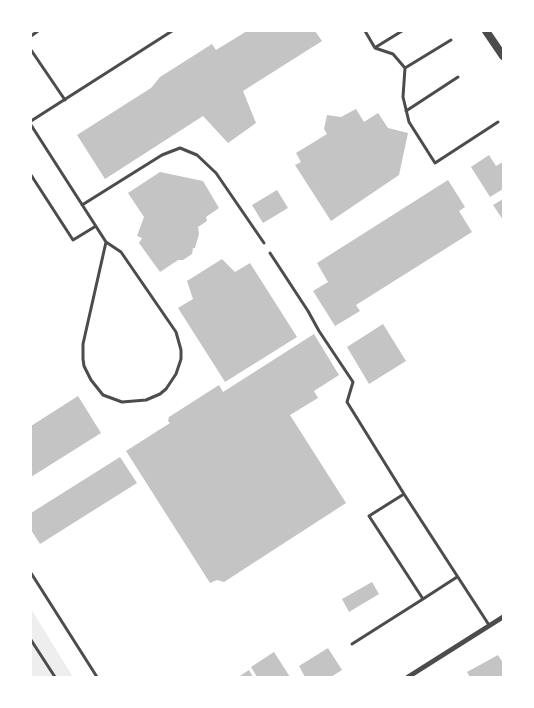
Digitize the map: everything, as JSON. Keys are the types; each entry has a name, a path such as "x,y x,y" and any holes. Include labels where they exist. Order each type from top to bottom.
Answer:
{"street":[{"path":"486,31 503,56"},
{"path":"408,677 503,617"}],"lane":[{"path":"31,36 38,31"},
{"path":"106,242 83,344 82,359 91,380 104,395 122,402 138,402 160,394 166,389 176,374 181,359 181,350 176,332 120,252 106,242 31,123 172,31"},
{"path":"364,31 375,48 393,54 405,68 403,97 409,122 435,163 498,122"},
{"path":"375,48 402,31"},
{"path":"405,68 450,40"},
{"path":"31,50 65,100"},
{"path":"406,111 458,77"},
{"path":"82,205 162,155 180,148 197,155 216,173 264,243"},
{"path":"31,175 73,240 96,226"},
{"path":"270,253 353,382 347,402 489,625"},
{"path":"404,494 369,516 423,599"},
{"path":"31,572 97,677"},
{"path":"352,644 458,577"},
{"path":"31,640 55,677"}],"shaded area":[{"path":"31,609 73,677 31,677"}],"building":[{"path":"247,31 315,31 322,41 243,91 256,123 228,143 203,116 105,179 77,135 151,88 160,77 212,44 216,50"},
{"path":"356,109 364,122 378,113 388,128 408,133 399,175 331,221 295,165 301,162 296,153 327,134 324,129 327,115 341,117"},
{"path":"489,155 496,166 503,162 503,189 490,197 471,167"},
{"path":"160,172 203,181 219,208 206,217 207,221 198,227 199,234 192,254 183,260 178,260 160,272 139,243 142,238 137,236 144,217 128,193"},
{"path":"448,180 465,207 459,211 472,232 356,305 360,311 335,326 313,291 328,282 317,263"},
{"path":"277,190 288,208 263,223 252,205"},
{"path":"503,199 503,220 493,205"},
{"path":"222,259 235,272 250,263 297,337 225,382 178,308 193,299 187,281"},
{"path":"383,324 406,361 369,384 347,347"},
{"path":"314,334 339,375 314,391 318,398 290,415 346,503 224,582 217,580 210,583 126,451 170,423 168,421 169,417 219,385 223,392"},
{"path":"78,396 101,433 31,477 31,426"},
{"path":"120,457 137,483 40,544 31,530 31,513"},
{"path":"372,582 379,594 349,612 342,599"},
{"path":"328,648 342,670 331,677 305,677 299,666"},
{"path":"274,652 290,677 257,677 251,667"},
{"path":"498,655 503,663 503,677 470,677 467,672"},
{"path":"249,670 253,677 238,677"}]}
